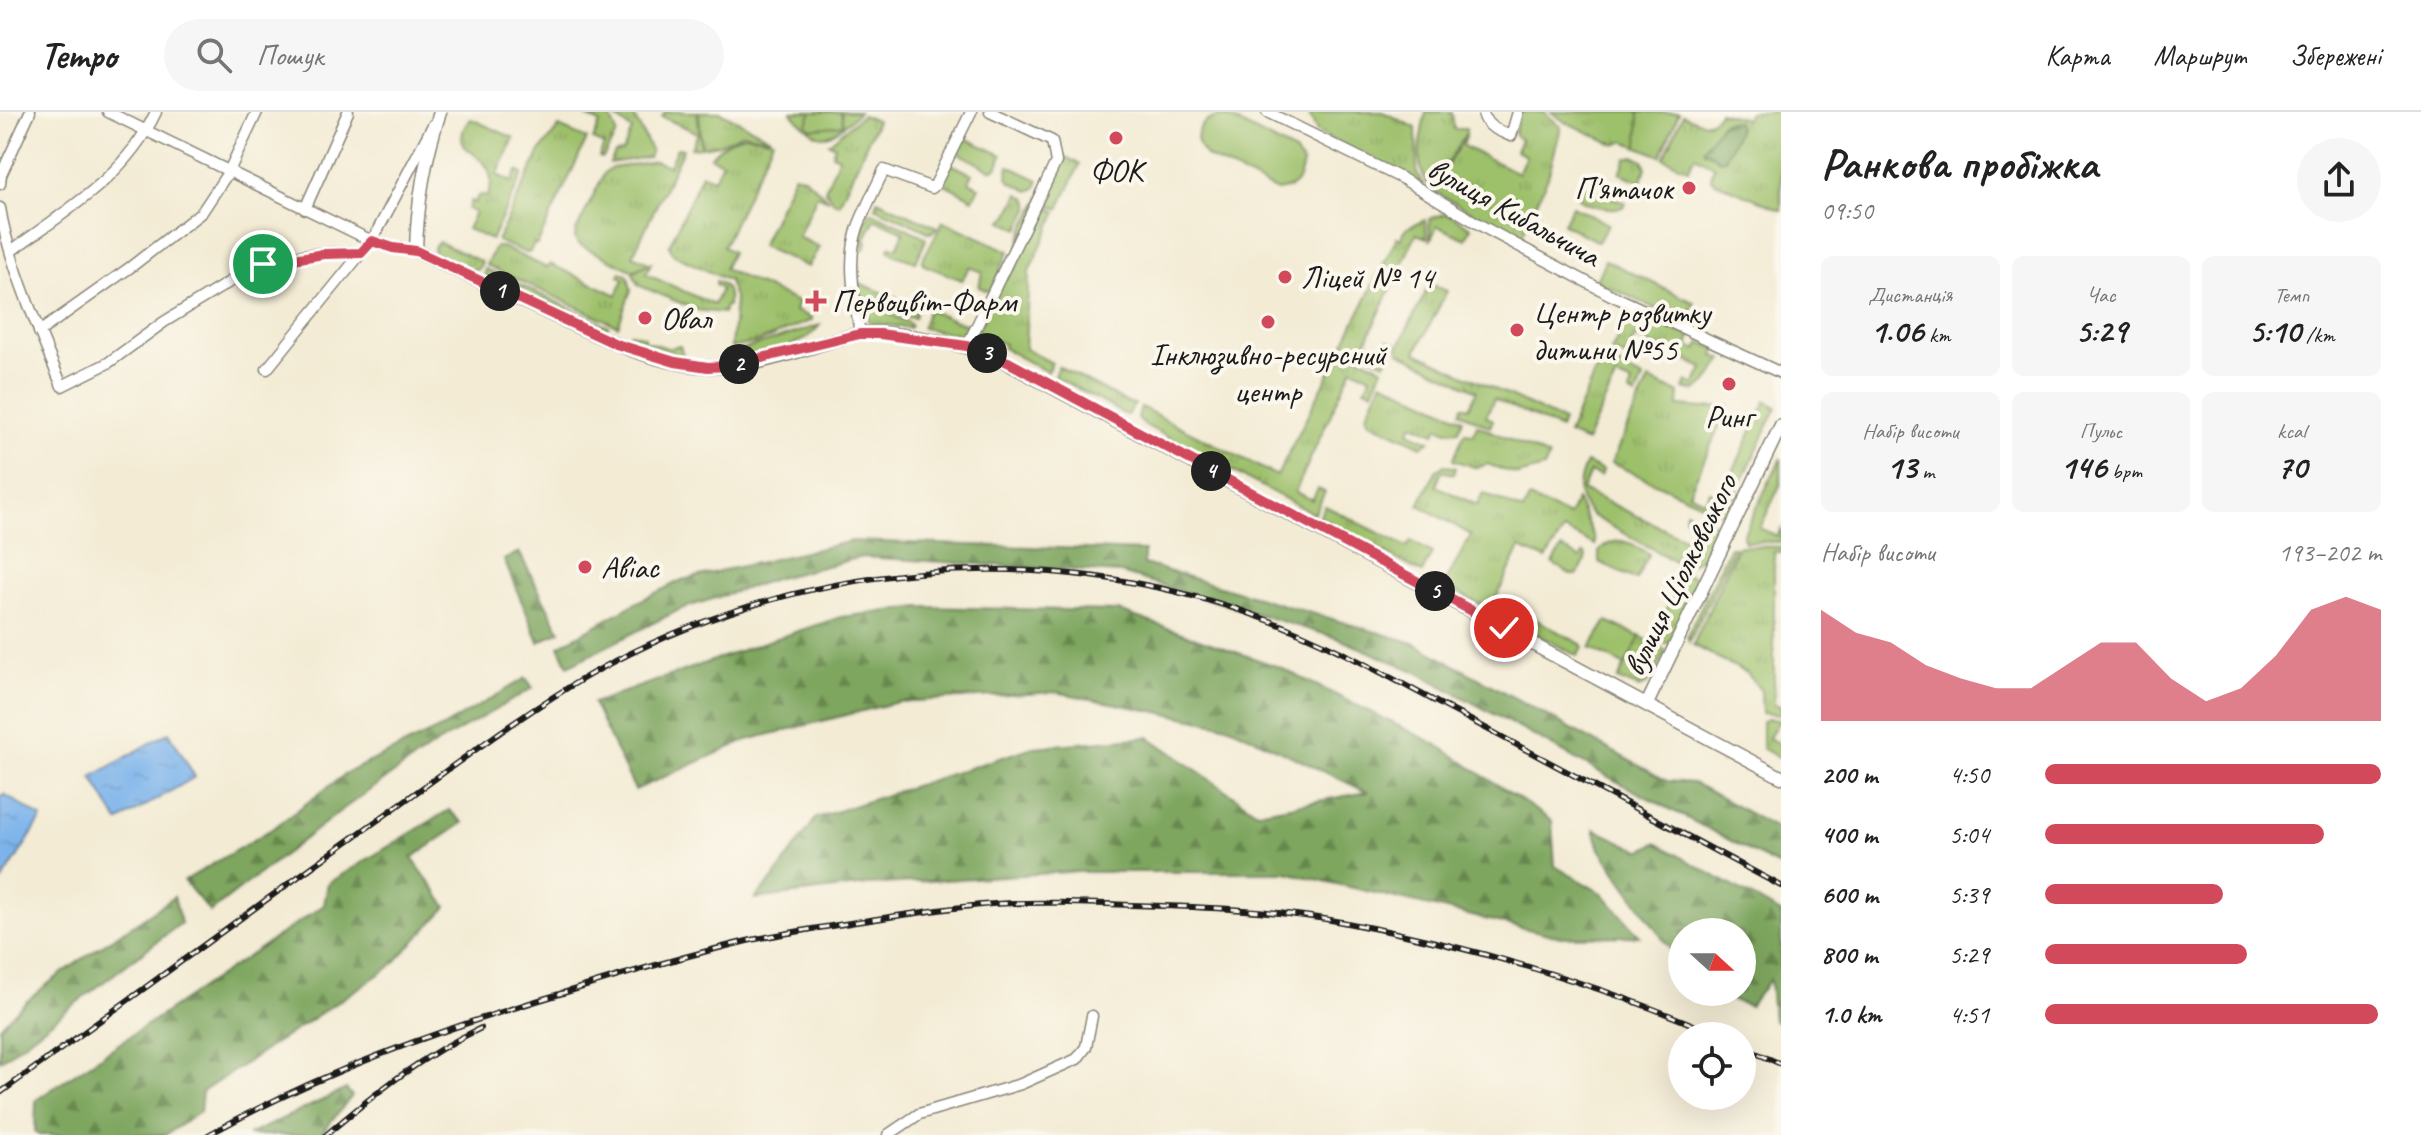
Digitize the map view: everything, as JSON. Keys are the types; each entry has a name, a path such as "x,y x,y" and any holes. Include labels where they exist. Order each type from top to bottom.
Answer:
{"street":[{"path":"0,184 1,175 30,112"},
{"path":"108,112 372,241 416,251 616,344 675,362 708,367 729,366 860,334 967,346 999,358 1781,777"},
{"path":"11,251 106,181 131,154 156,112"},
{"path":"39,332 202,212 229,171 257,112"},
{"path":"305,209 348,112"},
{"path":"267,369 372,241 439,112"},
{"path":"416,251 421,178 439,112"},
{"path":"860,334 852,277 853,249 857,228 884,170 932,188 971,112"},
{"path":"967,346 1056,162 1052,141 990,112"},
{"name":"вулиця Кибальчича","path":"1267,112 1403,179 1487,229 1611,295 1781,373"},
{"path":"1483,112 1489,126 1511,136 1518,112"},
{"path":"0,208 11,251 39,332 62,386 108,363 164,322 249,270 291,258 361,253"},
{"name":"вулиця Ціолковського","path":"1647,704 1781,425"},
{"path":"888,1135 919,1114 1021,1084 1077,1059 1086,1047 1092,1016"}],"green space":[{"path":"589,112 608,112 617,133 603,158 599,157 604,145 593,140 600,123 587,117"},
{"path":"613,112 632,112 651,150 649,157 610,163 615,153 623,151 632,130"},
{"path":"665,112 697,112 701,147 691,148 698,133 662,117"},
{"path":"699,112 720,112 771,138 743,133 719,144 702,147"},
{"path":"791,112 859,112 840,129 825,136 811,131"},
{"path":"812,112 841,112 843,125 810,129 807,123"},
{"path":"1308,112 1383,112 1416,128 1417,173 1424,188 1317,132"},
{"path":"1426,112 1452,112 1454,129 1466,129 1431,189 1425,181 1420,162"},
{"path":"1520,112 1544,112 1561,127 1548,177 1520,240 1432,190 1467,134 1463,146 1518,173 1526,156 1516,151 1521,140 1514,134"},
{"path":"1551,112 1639,112 1640,145 1638,147 1625,141 1616,145 1565,122"},
{"path":"1636,112 1679,113 1661,156 1638,147 1639,114"},
{"path":"1719,112 1745,119 1749,112 1781,112 1781,210 1713,181 1714,166 1695,156 1688,169 1664,158 1683,115 1707,122"},
{"path":"862,115 877,121 839,204 825,190 839,157 832,154 835,146 829,143"},
{"path":"1225,116 1295,152 1303,164 1296,183 1277,191 1207,157 1198,143 1199,130 1209,121"},
{"path":"471,119 514,138 497,175 512,182 517,171 523,174 491,240 467,229 475,213 468,209 471,201 475,203 482,195 487,197 491,180 487,167 463,146 463,131"},
{"path":"1726,121 1736,122 1739,128 1725,159 1719,160 1704,148"},
{"path":"559,127 587,139 537,245 534,244 526,253 497,241 539,153"},
{"path":"747,135 773,140 723,247 732,252 724,269 798,302 795,311 812,320 758,342 731,348 735,301 729,281 674,255 669,246 702,174 714,179 722,162 710,157 727,143"},
{"path":"963,137 1002,155 997,168 990,170 960,154 958,151"},
{"path":"677,148 683,149 633,255 649,263 633,271 578,244 576,231 605,172 612,168 655,161 669,166"},
{"path":"1061,155 1080,164 1059,209 1039,199"},
{"path":"1634,156 1643,160 1646,168 1641,182 1620,173 1626,158"},
{"path":"951,164 972,174 969,182 979,187 973,199 941,182"},
{"path":"1009,166 1039,180 1036,188 1029,191 1011,182 1007,177"},
{"path":"794,175 804,177 829,200 817,195 798,237 819,247 808,267 761,246"},
{"path":"1580,185 1625,203 1623,207 1603,208 1583,202 1575,193"},
{"path":"1019,194 1028,199 1030,207 1019,229 1002,221 1008,216"},
{"path":"877,200 937,227 931,233 875,207"},
{"path":"1038,202 1057,212 1029,271 1025,349 1052,363 1047,372 1003,348 1004,344 989,338 984,341 974,337 1007,268 1014,270 1016,267 1022,234"},
{"path":"1572,206 1608,224 1598,242 1563,224"},
{"path":"872,212 925,237 916,262 895,255 889,249 891,246 897,248 904,232 875,219 865,238 867,243 864,249 857,242 867,216"},
{"path":"1447,213 1471,227 1466,239 1437,226 1430,241 1429,219"},
{"path":"1425,220 1427,238 1416,234 1366,342 1383,350 1388,340 1395,343 1385,363 1344,343 1397,237 1400,239 1407,228"},
{"path":"943,221 1009,251 990,292 979,287 982,272 969,267 962,280 924,265 922,261"},
{"path":"439,242 482,262 478,270 437,254 433,251"},
{"path":"495,247 502,247 547,268 550,264 617,295 624,279 619,276 621,272 628,276 631,290 618,326 486,265"},
{"path":"1605,260 1695,303 1684,322 1596,281"},
{"path":"651,263 646,274 714,305 721,289 715,285 716,281 720,283 727,291 728,306 725,306 723,313 697,310 638,285 633,273"},
{"path":"485,269 608,326 605,332 488,278 484,274"},
{"path":"856,284 918,307 914,318 861,297"},
{"path":"1430,284 1447,291 1416,352 1563,421 1560,429 1494,399 1486,416 1493,420 1490,427 1460,412 1463,406 1469,408 1477,391 1399,352 1398,347"},
{"path":"868,304 911,326 870,323 865,308"},
{"path":"928,310 970,326 966,336 922,328"},
{"path":"1635,312 1691,336 1688,346 1697,350 1701,342 1716,349 1714,356 1723,359 1702,387 1691,391 1684,389 1687,382 1695,385 1703,368 1635,337 1625,357 1611,351 1630,314"},
{"path":"820,325 793,345 758,355 733,357 732,353"},
{"path":"631,333 644,337 644,341 671,349 680,346 683,355 624,340"},
{"path":"1342,348 1383,368 1373,391 1365,388 1371,376 1352,368 1295,492 1312,500 1318,489 1325,492 1314,514 1138,419 1141,407 1277,476"},
{"path":"1602,356 1643,379 1636,396 1629,393 1632,384 1616,377 1586,442 1568,434"},
{"path":"1058,366 1127,403 1135,404 1127,415 1122,413 1054,376"},
{"path":"1649,380 1679,393 1678,406 1729,406 1689,493 1705,501 1710,491 1718,495 1712,509 1611,463"},
{"path":"1382,381 1463,419 1459,430 1447,431 1438,427 1435,433 1413,424 1409,432 1430,441 1422,446 1370,422 1366,416"},
{"path":"1766,401 1777,407 1726,515 1715,510"},
{"path":"1477,425 1549,457 1544,468 1518,475 1487,464 1477,468 1453,460 1465,432 1473,435"},
{"path":"1781,458 1781,483 1760,528 1777,536 1781,529 1781,542 1745,542 1743,535"},
{"path":"1586,463 1603,471 1600,476 1590,472 1582,490 1688,540 1696,523 1684,517 1686,511 1721,527 1709,554 1685,567 1591,515 1582,502 1579,490"},
{"path":"1444,465 1456,468 1454,474 1442,471 1436,486 1477,505 1483,493 1523,511 1529,498 1569,516 1577,500 1595,545 1564,530 1546,559 1520,548 1496,598 1581,644 1583,647 1577,656 1444,585 1471,535 1419,505 1436,471"},
{"path":"1325,506 1407,547 1411,541 1432,553 1422,573 1319,517"},
{"path":"852,541 1144,551 1144,564 1414,643 1667,781 1694,783 1781,831 1781,867 1417,672 1337,638 1121,573 862,557 778,578 681,609 568,666 559,646 682,580"},
{"path":"1622,541 1649,554 1636,580 1599,562 1599,552 1604,547"},
{"path":"1738,546 1781,547 1781,552 1774,552 1774,705 1781,706 1781,715 1762,713 1761,691 1747,673 1693,645"},
{"path":"1730,547 1735,547 1689,642 1687,636"},
{"path":"1562,548 1580,558 1584,553 1586,555 1577,575 1553,564"},
{"path":"519,552 560,631 539,642 504,560"},
{"path":"1684,573 1697,578 1698,583 1671,642 1665,644 1655,634"},
{"path":"920,607 1119,611 1279,667 1436,744 1552,821 1555,866 1603,894 1640,936 1561,937 1286,872 1068,872 867,885 755,899 816,818 1033,747 1149,737 1257,812 1367,792 1228,726 1056,692 898,702 747,740 635,790 593,703 841,617"},
{"path":"1607,621 1640,637 1625,666 1590,648"},
{"path":"1640,636 1666,651 1652,678 1639,688 1618,679"},
{"path":"526,678 533,688 436,744 343,809 210,912 184,881 275,827 348,772 441,728"},
{"path":"1767,719 1781,720 1781,725 1777,723 1769,738 1781,745 1781,759 1762,748 1762,722"},
{"path":"449,810 463,823 412,858 447,907 390,967 202,1092 200,1112 165,1135 39,1135 35,1131 36,1100 324,905 328,883"},
{"path":"1594,829 1641,851 1656,843 1781,913 1781,1026 1773,1020 1770,979 1756,998 1756,918 1668,918 1668,946 1600,849"},
{"path":"174,897 181,923 0,1061 0,1027 18,1009 60,975"},
{"path":"346,1089 352,1096 320,1135 248,1135"}],"water":[{"path":"169,732 195,777 118,822 92,777"},
{"path":"4,794 42,818 0,884 0,799"}],"railway":[{"path":"0,1093 482,745 591,674 669,636 751,606 835,585 921,573 1007,570 1094,577 1179,592 1262,618 1363,663 1781,886"},
{"path":"208,1135 295,1091 386,1052 479,1019 638,970 774,936 918,913 999,904 1074,903 1210,908 1263,911 1342,922 1437,942 1534,968 1687,1022"},
{"path":"326,1135 400,1076 439,1050 481,1028"},
{"path":"1756,1053 1781,1064"}],"place":[{"name":"ФОК","path":"1116,138"},
{"name":"П'ятачок","path":"1689,188"},
{"name":"Ліцей № 14","path":"1285,277"},
{"name":"Первоцвіт-Фарм","path":"816,301"},
{"name":"Овал","path":"645,318"},
{"name":"Інклюзивно-ресурсний центр","path":"1268,322"},
{"name":"Центр розвитку дитини №55","path":"1517,330"},
{"name":"Ринг","path":"1729,384"},
{"name":"Авіас","path":"585,567"}],"route":[{"path":"263,264 324,254 361,253 372,241 416,251 616,344 675,362 708,367 756,361 860,334 967,346 1008,362 1504,628"}]}
